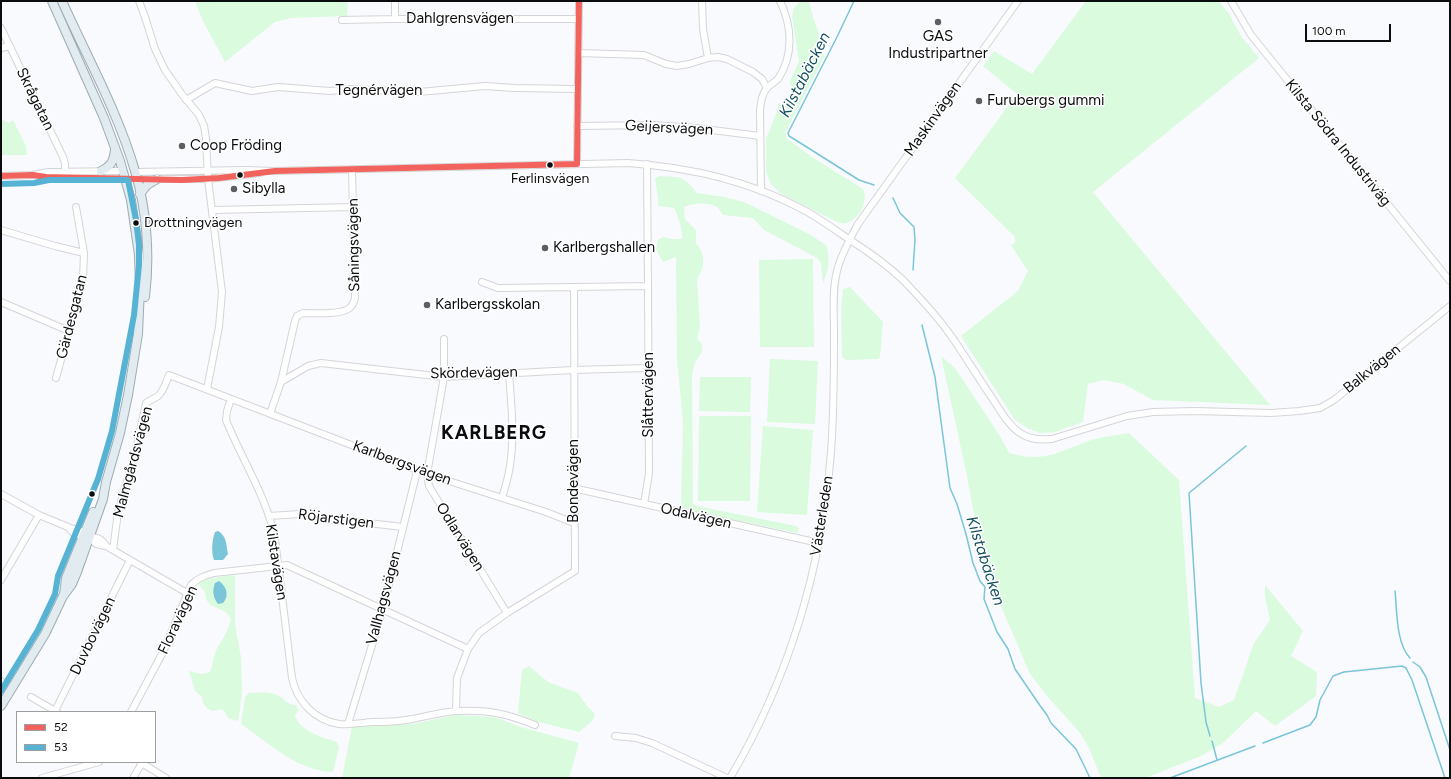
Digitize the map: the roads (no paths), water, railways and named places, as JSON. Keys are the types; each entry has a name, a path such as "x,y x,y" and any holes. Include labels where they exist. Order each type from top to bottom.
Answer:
{"main road":[{"path":"52,1 83,68 116,148 133,206 139,254 140,288 138,334"},
{"path":"1,706 45,634 64,596 72,584 106,482 120,433 145,293 147,254 146,237 136,175 125,139 114,113 62,1"},
{"path":"101,171 112,163 116,148"},
{"path":"124,175 136,175"},
{"path":"140,194 147,185 157,179"}],"street":[{"path":"139,1 161,61 171,79 199,115 204,126 207,170 222,292 219,327 208,389 231,399"},
{"path":"395,1 395,19"},
{"path":"577,164 579,1"},
{"path":"702,1 703,29 708,58"},
{"path":"761,191 760,110 762,99 767,88 776,80 782,71 789,48 788,23 780,1"},
{"name":"Maskinvägen","path":"850,239 858,224 1018,1"},
{"name":"Kilsta Södra Industriväg","path":"1231,1 1255,41 1450,281"},
{"name":"Dahlgrensvägen","path":"342,20 578,18"},
{"name":"Skrågatan","path":"1,28 63,157 65,175"},
{"path":"1,48 10,46"},
{"path":"578,53 644,55 666,64 677,66 718,57 740,65 762,79 767,88"},
{"name":"Tegnérvägen","path":"186,100 215,83 252,91 278,87 330,91 350,89 419,92 485,86 577,89"},
{"name":"Geijersvägen","path":"577,126 653,124 760,136"},
{"name":"Balkvägen","path":"275,171 628,163 647,164 718,177 761,191 801,208 850,239 901,279 925,304 951,336 1013,428 1021,434 1041,440 1052,439 1127,416 1153,412 1284,412 1310,410 1326,406 1450,306"},
{"name":"Slåttervägen","path":"644,504 649,473 647,164"},
{"name":"Såningsvägen","path":"270,414 281,382 297,316 303,313 342,311 353,305 355,298 352,169"},
{"path":"136,175 207,170 275,171"},
{"path":"65,175 101,171 124,175"},
{"path":"136,175 157,179 208,179 275,171"},
{"path":"1,176 33,175 48,172 65,175 124,175"},
{"name":"Gärdesgatan","path":"56,378 83,279 84,253 76,207"},
{"path":"212,210 354,207"},
{"path":"1,230 84,253"},
{"name":"Västerleden","path":"728,778 762,719 786,662 804,605 819,543 828,486 832,438 835,279 840,261 850,239"},
{"path":"482,282 498,288 648,286"},
{"name":"Bondevägen","path":"456,711 457,678 468,649 483,629 575,570 573,370 574,287"},
{"path":"1,302 69,331"},
{"name":"Odlarvägen","path":"444,339 444,377 427,474 429,486 507,613"},
{"name":"Skördevägen","path":"281,382 308,366 321,363 444,377 509,372 648,368"},
{"path":"502,498 511,458 512,437 509,372"},
{"name":"Malmgårdsvägen","path":"113,550 118,512 135,454 146,403 158,396 163,390 169,375 208,389"},
{"name":"Karlbergsvägen","path":"231,399 417,471 574,523"},
{"name":"Kilstavägen","path":"231,399 226,411 226,420 269,516 275,539 294,689 302,702 312,713 330,722 348,724 400,721 456,711 498,712 535,725"},
{"name":"Vallhagsvägen","path":"348,724 382,609 417,471"},
{"name":"Odalvägen","path":"574,488 819,543"},
{"path":"1,494 39,515 68,527 81,530 87,536 102,540 106,546 187,593"},
{"name":"Röjarstigen","path":"269,516 300,514 319,519 403,527"},
{"path":"1,580 39,515"},
{"name":"Duvbovägen","path":"56,711 130,560"},
{"name":"Floravägen","path":"132,711 163,652 191,585 197,579 214,573 278,566 294,568 468,649"},
{"path":"31,697 54,711"},
{"path":"616,736 636,738 652,743 728,778"},
{"path":"42,778 95,763"},
{"path":"133,778 141,763 166,778"}],"water":[{"path":"218,531 225,538 228,554 223,560 214,560 213,557 213,539 215,532"},
{"path":"219,581 224,585 227,594 223,603 218,604 213,591 215,583"}],"waterway":[{"name":"Kilstabäcken","path":"854,1 788,133 789,136 859,180 874,185"},
{"name":"Kilstabäcken","path":"893,198 900,213 914,227 915,240 913,270"},
{"name":"Kilstabäcken","path":"922,325 935,377 950,488 957,504 973,563 980,581 985,587 984,599 997,632 1008,649 1015,669 1051,723 1076,749 1090,778"},
{"path":"1210,736 1206,722 1201,683 1189,493 1246,446"},
{"path":"1395,591 1400,636 1405,652 1410,658"},
{"path":"1413,662 1420,667 1426,677 1450,750"},
{"name":"Kilstabäcken","path":"1263,743 1310,725 1316,717 1320,700 1333,676 1344,672 1402,666 1406,668 1412,680 1445,778"},
{"path":"1212,741 1217,760"},
{"name":"Kilstabäcken","path":"1170,778 1255,746"}],"place":[{"name":"GAS Industripartner","path":"938,22"},
{"name":"Furubergs gummi","path":"979,101"},
{"name":"Coop Fröding","path":"182,146"},
{"name":"Ferlinsvägen","path":"550,165"},
{"name":"Sibylla","path":"234,189"},
{"name":"Drottningvägen","path":"136,223"},
{"name":"Karlbergshallen","path":"545,248"},
{"name":"Karlbergsskolan","path":"427,305"}],"district":[{"name":"KARLBERG","path":"494,433"}]}
